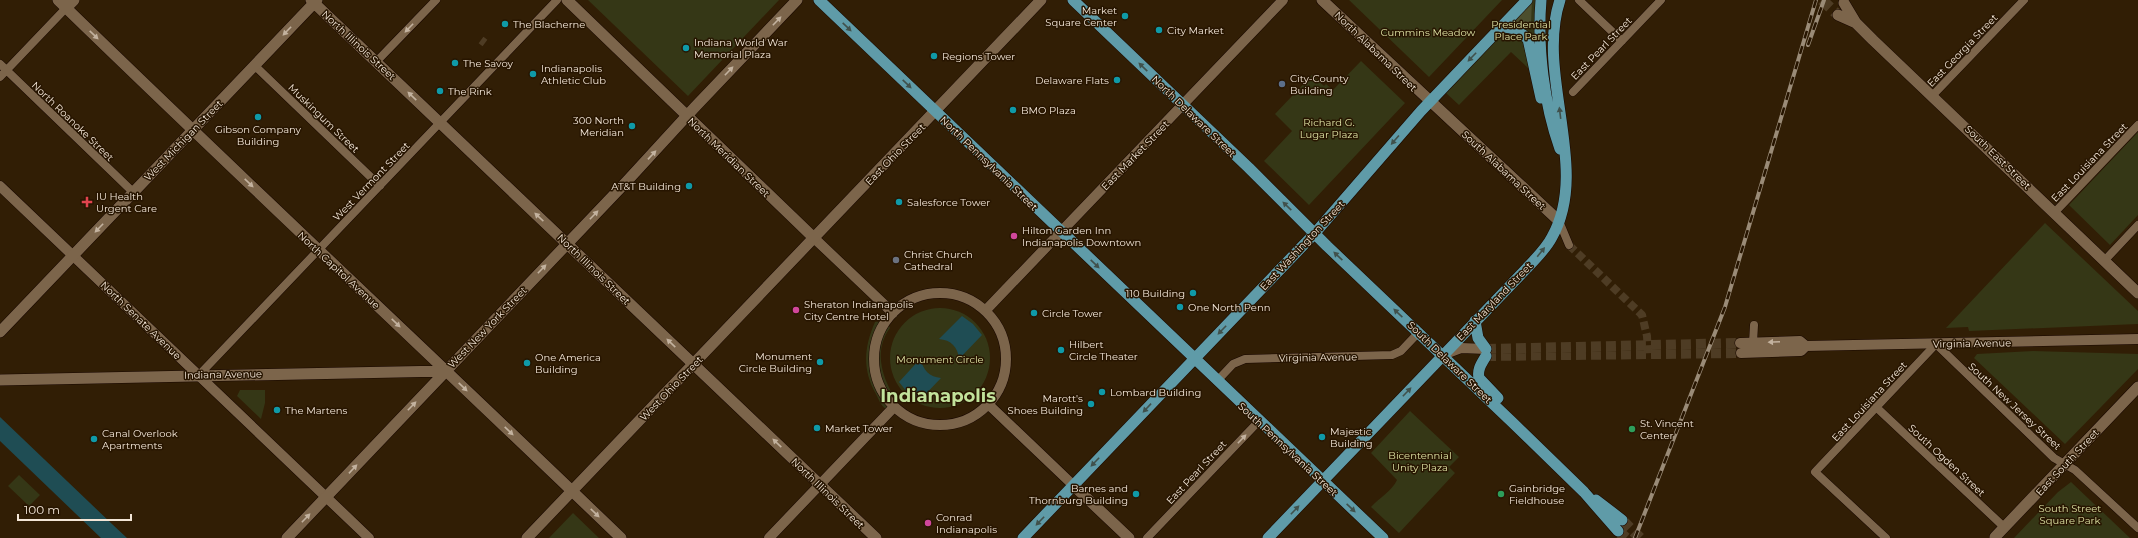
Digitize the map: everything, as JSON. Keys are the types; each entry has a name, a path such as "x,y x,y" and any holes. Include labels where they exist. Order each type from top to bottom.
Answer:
{"main road":[{"name":"North Meridian Street","path":"567,0 814,238"},
{"name":"West New York Street","path":"287,538 797,0"},
{"name":"North Pennsylvania Street","path":"819,0 1194,359"},
{"name":"East Ohio Street","path":"814,238 1042,0"},
{"name":"North Delaware Street","path":"1073,0 1315,233"},
{"name":"North Alabama Street","path":"1322,0 1430,102"},
{"name":"East Washington Street","path":"1023,538 1315,233 1430,102 1527,0"},
{"path":"1541,0 1540,52 1553,128 1566,168"},
{"name":"East Maryland Street","path":"1268,538 1476,321 1544,248 1553,236 1564,203 1566,168 1552,46 1555,14 1560,0"},
{"name":"North Illinois Street","path":"314,1 876,538"},
{"name":"West Michigan Street","path":"0,332 314,1"},
{"name":"North Capitol Avenue","path":"66,3 318,251 621,538"},
{"name":"South East Street","path":"1844,3 1856,23 2138,292"},
{"name":"South East Street","path":"1838,15 1856,23"},
{"path":"1499,29 1505,27 1516,29 1528,39 1535,75 1547,118 1553,128"},
{"name":"South Alabama Street","path":"1430,102 1559,221"},
{"name":"South Delaware Street","path":"1315,233 1443,354 1620,526"},
{"name":"West Ohio Street","path":"527,538 814,238"},
{"path":"1476,321 1478,338 1486,352 1480,366 1479,378 1503,403 1527,436"},
{"name":"South Pennsylvania Street","path":"1194,359 1383,538"},
{"name":"Indiana Avenue","path":"0,380 446,371"},
{"name":"East South Street","path":"1993,538 2138,387"},
{"path":"1074,485 1128,538"}],"street":[{"path":"377,62 436,0"},
{"name":"West Vermont Street","path":"199,375 558,0"},
{"name":"East Market Street","path":"986,310 1283,0"},
{"path":"1578,0 1622,41"},
{"name":"East Pearl Street","path":"1573,92 1661,0"},
{"name":"East Georgia Street","path":"1932,96 2024,0"},
{"path":"0,77 3,67 66,3"},
{"name":"Muskingum Street","path":"254,65 380,186"},
{"name":"North Roanoke Street","path":"3,67 133,192"},
{"name":"East Louisiana Street","path":"2055,212 2138,125"},
{"name":"North Senate Avenue","path":"0,186 369,538"},
{"name":"South Alabama Street","path":"1559,221 1569,245"},
{"path":"2105,260 2138,226"},
{"name":"North Meridian Street","path":"814,238 893,312"},
{"path":"940,292 965,297 986,310 1001,332 1006,358 1002,384 988,404 967,419 941,425 916,420 894,407 880,387 874,360 876,343 880,332 893,312 914,298 940,292"},
{"path":"1753,343 1754,324"},
{"name":"Virginia Avenue","path":"1217,381 1233,364 1245,359 1392,355 1401,351 1419,332"},
{"name":"Virginia Avenue","path":"1806,346 1801,351 1740,348 1753,343 1800,341 1806,346 2138,339"},
{"name":"East Louisiana Street","path":"1886,538 1816,472 1936,344"},
{"name":"South New Jersey Street","path":"1936,344 2049,452 2075,470 2138,528"},
{"path":"1443,354 1461,348 1486,352"},
{"path":"988,404 1074,485"},
{"path":"769,538 894,407"},
{"name":"South Ogden Street","path":"1876,407 2004,527"},
{"name":"East Pearl Street","path":"1147,538 1259,421"}],"green space":[{"name":"Indiana World War Memorial Plaza","path":"588,0 779,0 688,96"},
{"name":"Cummins Meadow","path":"1349,0 1502,0 1429,77"},
{"name":"Presidential Place Park","path":"1532,0 1537,0 1534,37 1523,44 1527,53 1528,68 1511,52 1459,105 1446,93"},
{"path":"1532,0 1531,24 1526,30 1510,24"},
{"name":"Richard G. Lugar Plaza","path":"1361,61 1405,103 1309,205 1264,161 1292,131 1275,114 1312,75 1324,86 1326,84 1333,90"},
{"path":"2138,132 2138,215 2110,245 2069,205"},
{"path":"2045,223 2138,311 2138,324 1969,331 1968,327 1946,328"},
{"name":"Monument Circle","path":"940,308 959,312 975,323 986,339 990,358 986,377 975,393 959,404 940,408 921,404 905,393 894,377 890,358 894,339 905,323 921,312"},
{"path":"883,321 888,324 890,328 882,346 882,365 887,384 897,401 896,405 886,409 880,403 871,385 868,376 866,358 871,331 875,322"},
{"path":"2033,351 2138,354 2138,369 2065,444 1974,358 1977,354"},
{"path":"240,390 265,390 265,403 261,419 237,396"},
{"name":"Bicentennial Unity Plaza","path":"1410,411 1459,457 1449,467 1455,473 1399,533 1371,507 1389,491 1397,480 1371,453"},
{"path":"19,475 40,495 29,506 8,486"},
{"name":"South Street Square Park","path":"2071,482 2130,538 2014,538 2058,492"},
{"path":"573,513 599,538 549,538"}],"water":[{"path":"962,316 973,324 982,335 959,359 957,351 953,345 947,341 939,339"},
{"path":"921,358 923,366 927,372 933,376 941,378 919,401 907,392 899,382"},
{"path":"0,417 127,538 101,538 0,441"}],"tunnel":[{"path":"1822,0 1838,15"},
{"path":"481,40 485,43"},
{"path":"1569,245 1642,315 1647,336 1648,355"},
{"path":"1486,349 1740,343"},
{"path":"1486,356 1741,353"},
{"path":"1622,520 1640,538"},
{"path":"1618,531 1626,538"}],"railway":[{"path":"1635,538 1725,307 1816,0"},
{"path":"1808,45 1824,0"}],"place":[{"name":"Market Square Center","path":"1125,16"},
{"name":"The Blacherne","path":"505,24"},
{"name":"City Market","path":"1159,30"},
{"name":"Indiana World War Memorial Plaza","path":"686,48"},
{"name":"Regions Tower","path":"934,56"},
{"name":"The Savoy","path":"455,63"},
{"name":"Indianapolis Athletic Club","path":"533,74"},
{"name":"Delaware Flats","path":"1117,80"},
{"name":"City-County Building","path":"1282,84"},
{"name":"The Rink","path":"440,91"},
{"name":"BMO Plaza","path":"1013,110"},
{"name":"Gibson Company Building","path":"258,117"},
{"name":"300 North Meridian","path":"632,126"},
{"name":"AT&T Building","path":"689,186"},
{"name":"IU Health Urgent Care","path":"87,202"},
{"name":"Salesforce Tower","path":"899,202"},
{"name":"Hilton Garden Inn Indianapolis Downtown","path":"1014,236"},
{"name":"Christ Church Cathedral","path":"896,260"},
{"name":"110 Building","path":"1193,293"},
{"name":"One North Penn","path":"1180,307"},
{"name":"Sheraton Indianapolis City Centre Hotel","path":"796,310"},
{"name":"Circle Tower","path":"1034,313"},
{"name":"Hilbert Circle Theater","path":"1061,350"},
{"name":"Monument Circle Building","path":"820,362"},
{"name":"One America Building","path":"527,363"},
{"name":"Lombard Building","path":"1102,392"},
{"name":"Marott's Shoes Building","path":"1091,404"},
{"name":"The Martens","path":"277,410"},
{"name":"Market Tower","path":"817,428"},
{"name":"St. Vincent Center","path":"1632,429"},
{"name":"Majestic Building","path":"1322,437"},
{"name":"Canal Overlook Apartments","path":"94,439"},
{"name":"Barnes and Thornburg Building","path":"1136,494"},
{"name":"Gainbridge Fieldhouse","path":"1501,494"},
{"name":"Conrad Indianapolis","path":"928,523"}],"district":[{"name":"Indianapolis","path":"938,396"}]}
